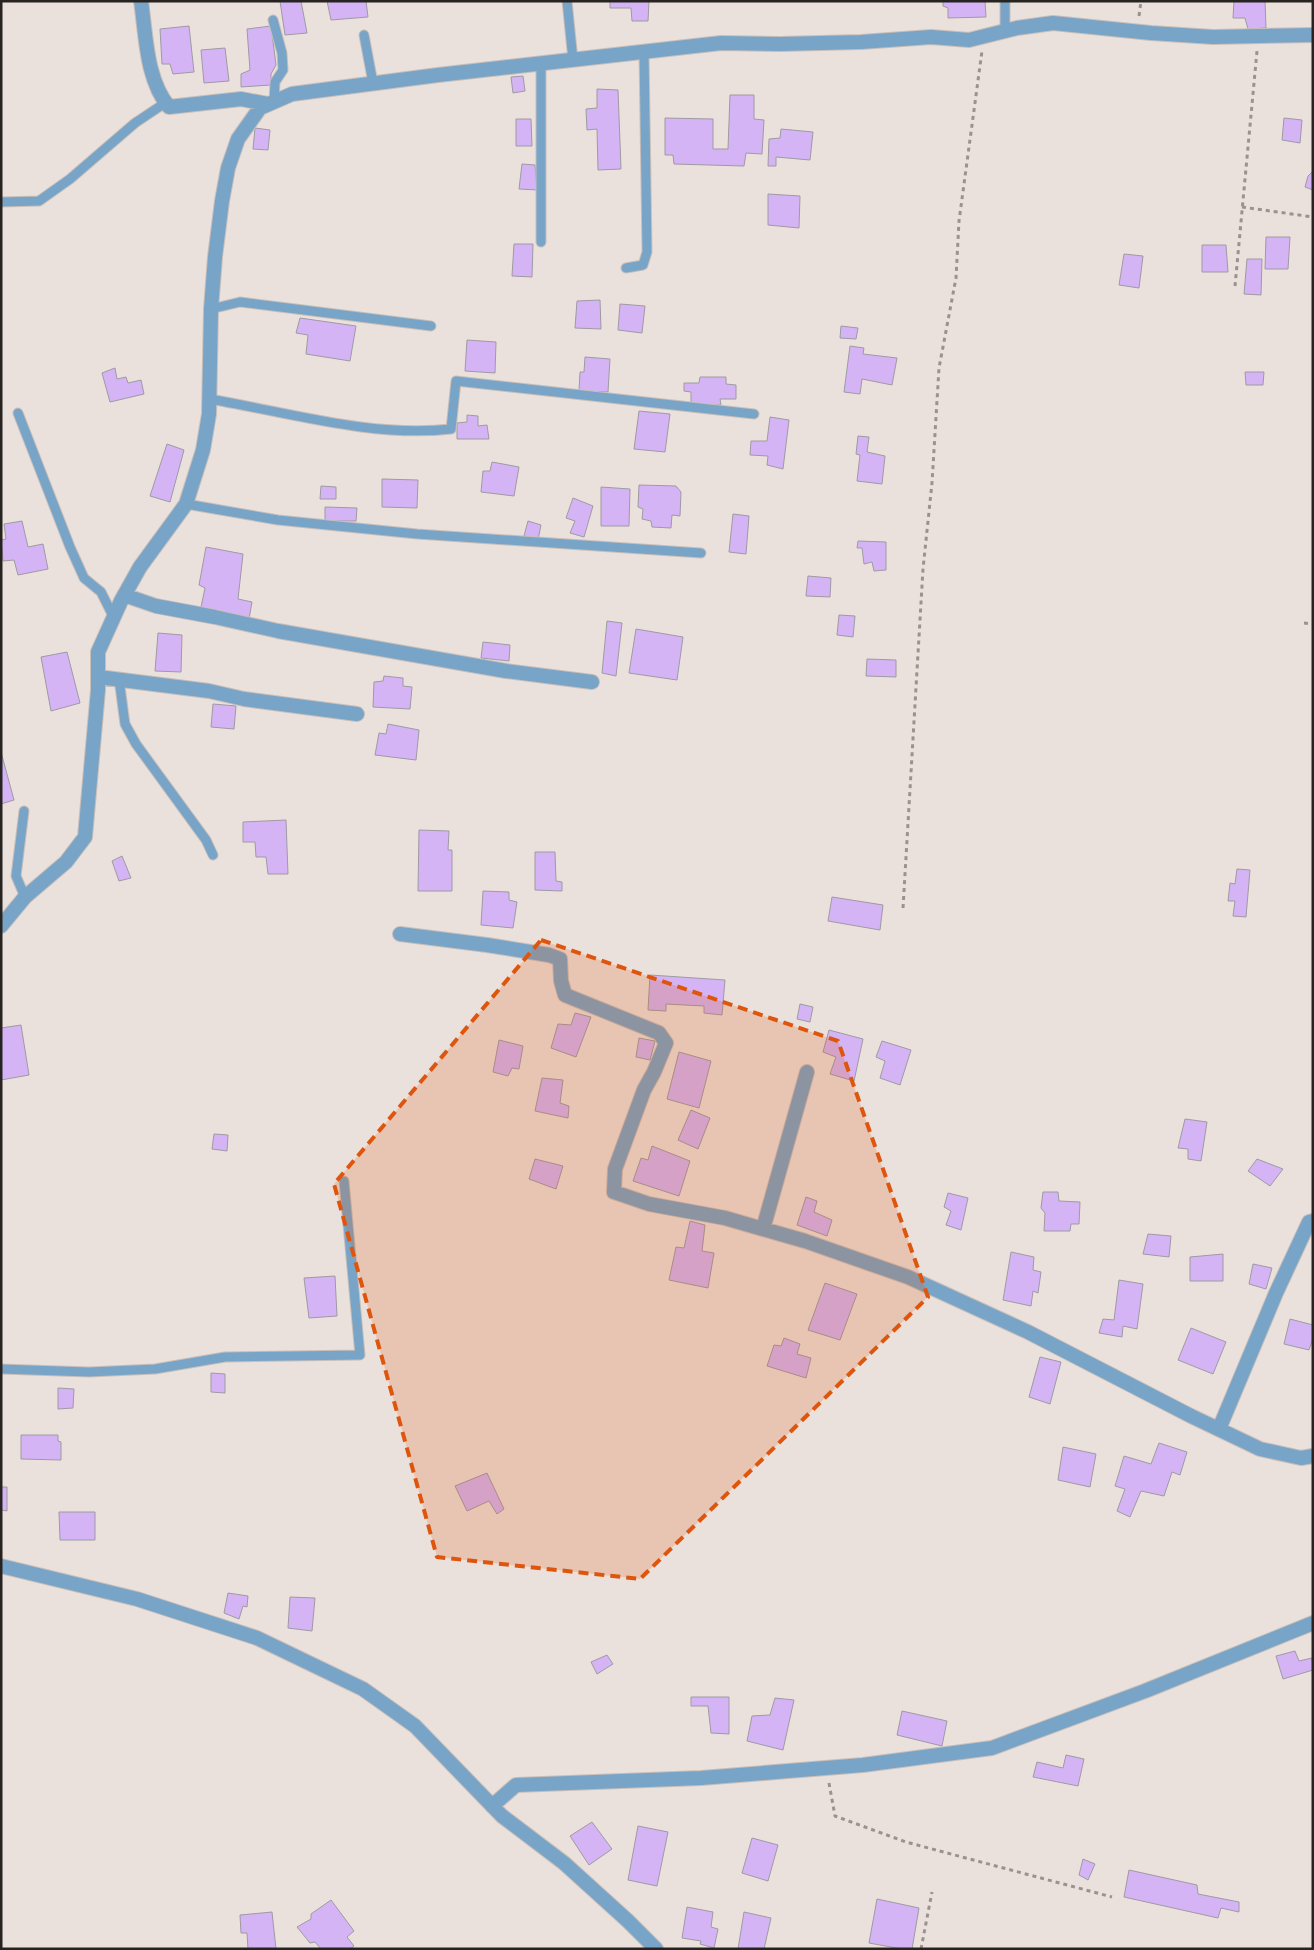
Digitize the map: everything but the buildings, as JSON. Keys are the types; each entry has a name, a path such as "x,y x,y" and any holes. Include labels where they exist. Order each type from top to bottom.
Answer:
{"street":[{"path":"141,1 150,62 160,96 169,107 241,99 271,103"},
{"path":"1,926 26,898 66,862 85,837 92,778 98,652 113,616 140,567 186,504 202,450 209,414 211,309 215,256 228,168 238,139 260,108 292,94 721,43 834,42 931,37 969,40 1005,31 1053,24 1151,34 1213,37 1313,35"},
{"path":"124,595 156,606 215,616 278,631 506,671 592,682"},
{"path":"98,677 210,691 244,699 357,714"},
{"path":"400,934 487,945 549,955 560,959 561,981 565,995 659,1033 666,1043 644,1090 615,1169 614,1192 649,1204 724,1218 805,1241 908,1277 1028,1332 1260,1449 1301,1458 1313,1456"},
{"path":"763,1229 807,1072"},
{"path":"1219,1429 1276,1293 1309,1222 1313,1221"},
{"path":"1,1566 137,1599 257,1638 362,1688 415,1726 502,1816 564,1863 656,1949"},
{"path":"492,1806 516,1786 700,1778 826,1768 992,1748 1145,1691 1313,1623"}],"lane":[{"path":"567,1 573,60"},
{"path":"1005,31 1006,1"},
{"path":"271,103 276,82 283,70 282,52 273,20"},
{"path":"364,35 373,83"},
{"path":"626,268 643,265 647,252 644,52"},
{"path":"541,64 541,242"},
{"path":"1,202 39,202 70,179 134,123 165,103"},
{"path":"211,309 240,302 431,326"},
{"path":"209,398 336,423 398,430 434,431 450,429 456,381 754,414"},
{"path":"18,413 84,578 101,592 113,616"},
{"path":"186,504 278,520 417,534 700,553"},
{"path":"119,679 125,724 132,737 206,840 213,855"},
{"path":"24,811 16,876 26,898"},
{"path":"1,1369 89,1372 155,1368 225,1357 360,1355 344,1180"}],"path":[{"path":"903,908 922,578 932,483 939,368 956,278 959,221 984,36"},
{"path":"1235,286 1259,36"},
{"path":"1242,207 1313,217"},
{"path":"1304,623 1313,624"},
{"path":"826,1768 834,1816 906,1842 1112,1897"},
{"path":"921,1949 932,1892"}],"highlighted area":[{"path":"541,940 838,1041 928,1297 640,1579 437,1557 334,1184"}]}
